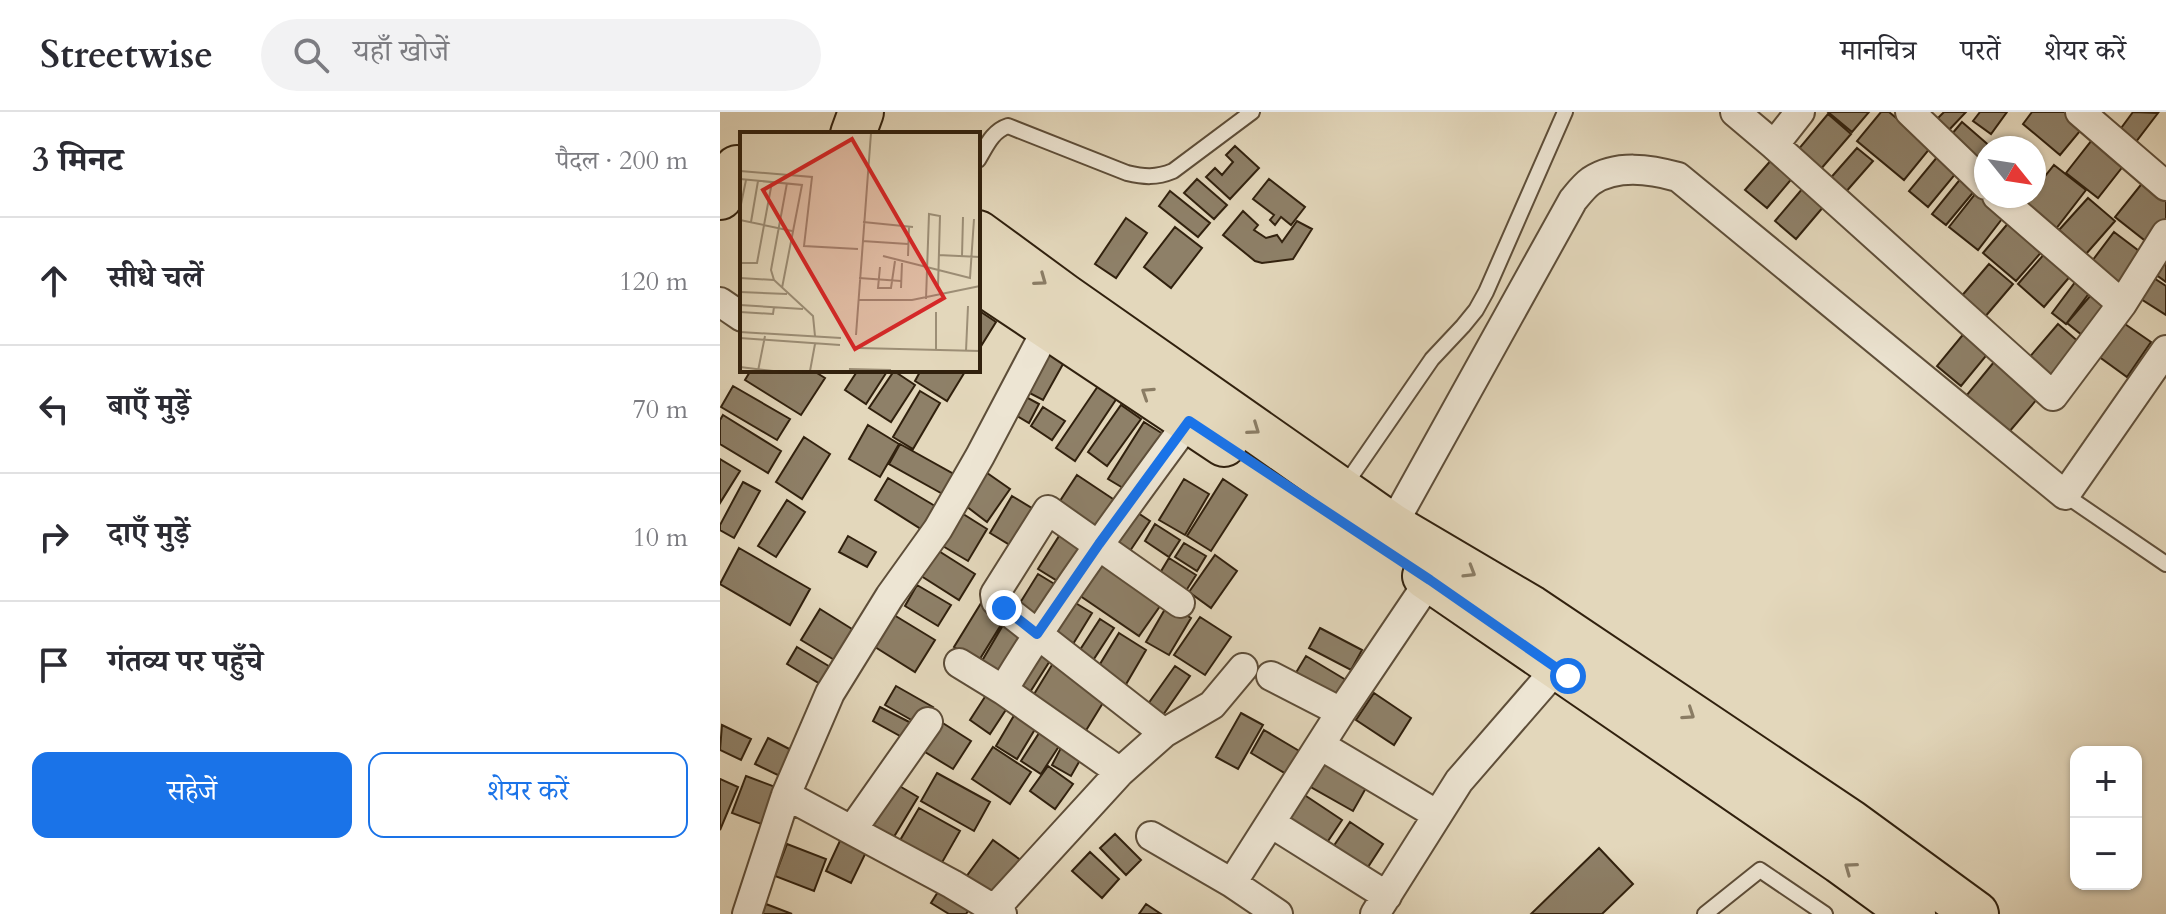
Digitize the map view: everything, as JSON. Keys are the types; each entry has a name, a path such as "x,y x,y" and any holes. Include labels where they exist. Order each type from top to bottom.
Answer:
{"main road":[{"path":"854,132 861,112"},
{"path":"980,234 1392,526 1531,608 1850,822 1976,914"},
{"path":"980,281 1430,580 1913,914"}],"street":[{"path":"1735,112 2053,396 2122,304 2166,234"},
{"path":"1774,145 1800,112"},
{"path":"1910,112 1974,173"},
{"path":"2080,112 2166,186"},
{"path":"1392,526 1573,200 1590,182 1609,172 1653,170 1678,177 2065,495 2166,350"},
{"path":"2011,208 2122,304"},
{"path":"720,302 740,316"},
{"path":"747,914 786,795 830,693 890,596 938,529 1048,327"},
{"path":"1003,690 1099,544 1189,421"},
{"path":"1164,733 996,601 995,594 1048,510 1180,603"},
{"path":"1232,883 1430,580"},
{"path":"959,663 1120,772"},
{"path":"786,795 952,884 995,912 1120,772 1164,733 1212,705 1243,668"},
{"path":"1271,823 1381,905 1459,781 1557,668"},
{"path":"1271,676 1341,712"},
{"path":"852,830 928,722"},
{"path":"1320,745 1436,814"},
{"path":"1151,836 1278,914"}],"lane":[{"path":"980,157 1000,128 1008,126 1127,173 1158,177 1173,171 1252,112"},
{"path":"1341,490 1432,359 1476,310 1565,112"},
{"path":"2065,495 2166,564"},
{"path":"1705,914 1760,870 1825,914"}],"building":[{"path":"1828,112 1869,112 1852,132"},
{"path":"1881,112 1889,112 1931,147 1904,180 1857,141"},
{"path":"1944,112 1966,112 1948,131 1936,120"},
{"path":"1980,112 2007,112 1991,134 1973,121"},
{"path":"2032,112 2069,112 2085,125 2060,155 2046,143 2046,136 2037,136 2023,124"},
{"path":"2133,112 2158,113 2132,147 2116,135"},
{"path":"1828,114 1851,134 1820,170 1797,151"},
{"path":"1962,122 1978,136 1974,136 1974,165 1946,141"},
{"path":"2092,140 2124,165 2098,198 2066,173"},
{"path":"1235,146 1259,168 1230,199 1206,177 1215,168 1222,175 1233,162 1226,155"},
{"path":"1857,148 1873,161 1844,194 1828,181"},
{"path":"1938,156 1957,172 1928,207 1909,191"},
{"path":"1773,158 1794,176 1767,208 1745,190"},
{"path":"2054,165 2086,190 2055,230 2026,208 2046,208 2046,175"},
{"path":"1962,177 1974,187 1974,191 1946,225 1932,214"},
{"path":"1197,179 1227,205 1214,219 1184,193"},
{"path":"1269,179 1305,207 1291,225 1281,217 1275,225 1270,220 1274,215 1253,199"},
{"path":"2144,181 2166,198 2166,220 2148,243 2115,217"},
{"path":"1803,188 1824,206 1796,239 1775,221"},
{"path":"1170,191 1210,223 1198,237 1159,206"},
{"path":"1974,196 1974,208 1996,208 2005,215 1978,250 1949,227"},
{"path":"2088,198 2115,221 2086,254 2059,230"},
{"path":"1243,211 1258,225 1254,230 1266,238 1277,235 1282,242 1297,221 1312,229 1293,259 1262,263 1255,261 1223,235"},
{"path":"1126,218 1147,233 1116,278 1095,264"},
{"path":"2010,221 2044,249 2016,281 1983,253"},
{"path":"1175,227 1202,248 1171,288 1144,267"},
{"path":"2114,232 2147,257 2118,294 2086,269"},
{"path":"2046,252 2072,274 2044,307 2018,284"},
{"path":"2166,255 2166,282 2148,269"},
{"path":"1989,264 2013,284 1984,318 1960,298"},
{"path":"2146,273 2166,286 2166,315 2133,294"},
{"path":"2079,277 2093,288 2066,324 2052,313"},
{"path":"2097,288 2116,304 2087,339 2067,323"},
{"path":"980,311 996,322 980,348"},
{"path":"2122,322 2151,342 2127,377 2098,356"},
{"path":"2058,324 2080,343 2050,378 2028,359"},
{"path":"1966,331 1990,351 1961,386 1937,366"},
{"path":"1044,341 1068,355 1043,400 1018,387"},
{"path":"1994,362 2038,398 2009,432 1966,396"},
{"path":"750,372 815,372 825,378 801,415 745,380"},
{"path":"857,372 887,372 866,404 845,390"},
{"path":"893,372 915,385 891,422 869,408"},
{"path":"920,372 965,372 947,401 915,381"},
{"path":"733,386 790,419 777,440 721,407"},
{"path":"1098,386 1117,398 1075,461 1056,448"},
{"path":"920,391 940,403 913,449 893,437"},
{"path":"1015,391 1039,404 1029,423 1005,409"},
{"path":"1121,405 1141,419 1107,466 1088,452"},
{"path":"1043,407 1065,421 1052,440 1031,426"},
{"path":"723,415 781,451 768,473 720,444 720,420"},
{"path":"1144,422 1163,434 1128,491 1108,479"},
{"path":"868,425 899,444 880,477 849,459"},
{"path":"804,437 830,454 802,499 776,482"},
{"path":"900,444 959,477 948,497 889,464"},
{"path":"720,459 740,471 720,503"},
{"path":"980,468 1010,489 987,522 962,503"},
{"path":"1077,475 1119,503 1098,535 1056,507"},
{"path":"888,478 935,506 921,529 875,500"},
{"path":"1184,479 1209,494 1185,535 1159,520"},
{"path":"1223,479 1247,495 1211,551 1187,536"},
{"path":"743,482 760,491 734,538 720,530 720,525"},
{"path":"1012,496 1040,513 1018,550 990,533"},
{"path":"787,500 805,512 776,557 758,546"},
{"path":"1129,507 1150,521 1126,557 1104,543"},
{"path":"960,512 987,529 968,561 941,545"},
{"path":"1155,524 1180,540 1169,557 1145,541"},
{"path":"1061,533 1086,549 1064,585 1038,569"},
{"path":"848,536 876,552 867,567 839,552"},
{"path":"1184,543 1206,556 1197,571 1175,557"},
{"path":"739,548 810,589 790,625 720,584"},
{"path":"934,548 975,574 959,600 918,574"},
{"path":"1098,554 1165,599 1139,636 1073,591"},
{"path":"1215,555 1237,571 1211,608 1189,592"},
{"path":"1169,558 1196,575 1184,594 1157,578"},
{"path":"1038,574 1061,588 1039,625 1015,611"},
{"path":"917,585 951,605 938,626 905,606"},
{"path":"1069,599 1092,613 1070,649 1047,635"},
{"path":"983,600 1007,615 978,662 954,647"},
{"path":"1168,604 1191,618 1169,655 1146,642"},
{"path":"820,609 860,634 841,664 801,640"},
{"path":"894,615 935,640 915,672 875,647"},
{"path":"1200,617 1231,637 1205,675 1174,655"},
{"path":"1100,619 1114,628 1090,665 1076,656"},
{"path":"1006,620 1032,636 1005,681 979,666"},
{"path":"1320,628 1362,650 1351,670 1309,648"},
{"path":"1119,633 1146,650 1125,686 1097,669"},
{"path":"797,647 837,671 827,688 787,664"},
{"path":"1041,648 1053,656 1025,700 1013,692"},
{"path":"1306,656 1346,680 1332,705 1291,681"},
{"path":"1055,660 1109,693 1082,737 1028,704"},
{"path":"1175,666 1190,676 1163,715 1148,704"},
{"path":"896,686 933,707 922,726 885,705"},
{"path":"990,689 1011,702 990,734 970,720"},
{"path":"1374,693 1411,718 1394,745 1356,720"},
{"path":"880,707 917,726 909,741 873,721"},
{"path":"1019,707 1040,721 1017,759 996,746"},
{"path":"1241,713 1263,725 1238,769 1216,757"},
{"path":"938,720 971,741 953,769 920,749"},
{"path":"722,725 751,739 741,760 720,750"},
{"path":"1043,727 1063,740 1041,774 1021,761"},
{"path":"1264,730 1301,752 1288,775 1251,753"},
{"path":"768,738 801,755 788,780 755,764"},
{"path":"1063,744 1083,755 1071,776 1052,765"},
{"path":"993,747 1031,772 1010,804 972,779"},
{"path":"1326,756 1370,781 1353,811 1309,786"},
{"path":"1048,766 1073,784 1055,809 1030,791"},
{"path":"937,773 990,802 974,831 921,801"},
{"path":"746,776 786,791 772,828 732,813"},
{"path":"720,779 738,787 720,830"},
{"path":"891,781 918,797 892,840 865,823"},
{"path":"1303,794 1342,820 1326,844 1286,818"},
{"path":"919,808 960,831 940,866 899,842"},
{"path":"1350,822 1383,844 1366,870 1333,847"},
{"path":"844,832 870,844 851,883 826,871"},
{"path":"1115,834 1141,860 1126,875 1100,848"},
{"path":"993,840 1022,861 996,898 966,877"},
{"path":"787,844 826,859 814,891 775,876"},
{"path":"1599,848 1633,884 1602,914 1531,914"},
{"path":"1090,852 1119,879 1102,898 1072,871"},
{"path":"943,884 973,904 966,914 949,914 931,903"},
{"path":"766,904 792,914 762,914"},
{"path":"1146,904 1161,914 1139,914"}],"route":[{"path":"1004,608 1037,634 1189,421 1430,580 1568,676"}]}
